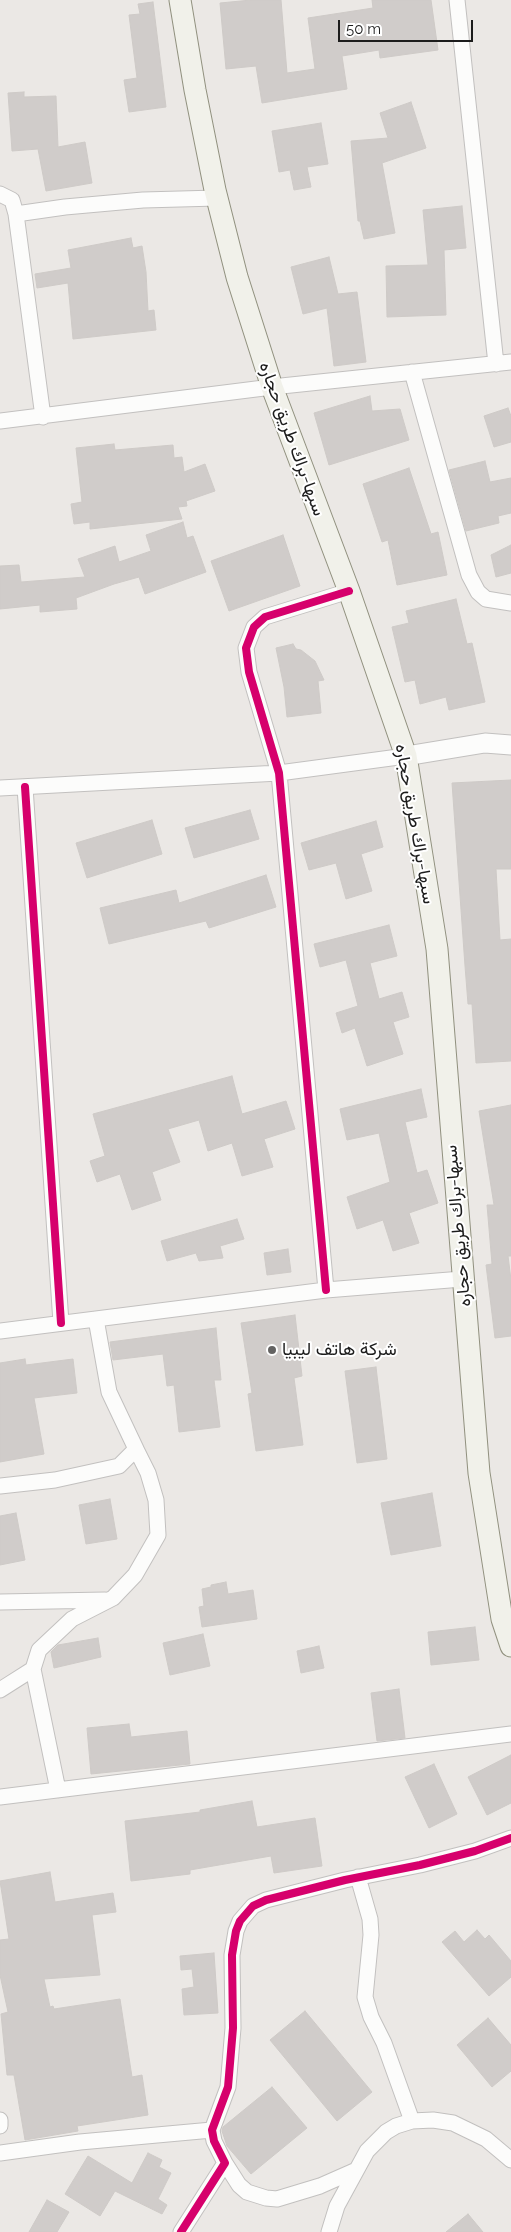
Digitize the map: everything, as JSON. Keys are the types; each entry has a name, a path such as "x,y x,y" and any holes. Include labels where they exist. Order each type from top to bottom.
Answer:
{"main road":[{"name":"سبها-براك طريق حجاره","path":"180,0 195,90 217,198 237,277 272,387 349,591 406,756 437,949 478,1473 502,1619 511,1646"}],"street":[{"path":"0,421 272,387 503,363 457,0"},
{"path":"0,194 12,200 16,214 43,417"},
{"path":"16,214 143,200 217,198"},
{"path":"412,372 469,574 478,592 486,600 511,603"},
{"path":"326,1290 279,773 249,672 246,648 254,627 265,617 349,591"},
{"path":"0,788 279,773 485,743 511,745"},
{"path":"24,787 61,1323"},
{"path":"0,1331 326,1290 462,1280"},
{"path":"58,1790 33,1670 39,1650 72,1619 109,1600 135,1575 158,1535 156,1500 148,1473 109,1392 96,1319"},
{"path":"0,1486 55,1480 118,1466 136,1449"},
{"path":"0,1602 109,1600"},
{"path":"0,1690 33,1670"},
{"path":"0,1797 511,1734"},
{"path":"354,2171 320,2186 278,2198 266,2198 247,2192 238,2185 217,2150 212,2130 228,2087 233,2028 232,1955 236,1930 240,1921 253,1906 266,1900 358,1877 420,1866 475,1851 511,1838"},
{"path":"358,1877 366,1900 371,1927 365,1997 412,2121"},
{"path":"0,2120 0,2126"},
{"path":"329,2232 337,2206 354,2171 375,2142 396,2126 412,2121 433,2120 459,2126 486,2139 511,2160"},
{"path":"0,2153 80,2142 212,2130"},
{"path":"181,2232 225,2163"}],"building":[{"path":"281,0 287,73 315,69 308,18 373,8 372,0 431,0 438,50 380,58 379,50 342,56 347,89 262,103 256,66 226,69 220,3"},
{"path":"153,2 166,107 129,112 124,80 137,78 129,15 140,14 138,4"},
{"path":"24,92 24,97 56,96 58,147 85,142 92,183 46,191 38,149 12,151 8,93"},
{"path":"411,102 426,148 382,163 395,233 364,239 360,221 358,221 351,141 388,138 380,113"},
{"path":"321,123 328,164 307,167 311,187 294,190 290,170 279,172 272,131"},
{"path":"462,206 466,248 444,250 446,315 387,317 386,266 428,265 423,210"},
{"path":"131,238 133,248 142,246 146,272 148,311 154,310 156,330 73,339 68,283 37,288 35,274 71,268 68,250"},
{"path":"329,257 338,294 357,292 366,362 334,366 327,308 303,314 291,267"},
{"path":"370,396 372,411 400,409 409,440 329,465 314,413"},
{"path":"508,408 511,416 511,442 494,447 484,416"},
{"path":"114,444 115,450 173,445 174,458 182,457 184,472 205,464 215,491 186,501 187,506 178,507 182,519 90,529 90,522 74,524 71,504 82,502 76,448"},
{"path":"485,461 490,482 511,478 511,513 498,516 499,523 466,531 449,470"},
{"path":"409,468 431,534 438,532 447,575 397,585 388,540 382,542 363,484"},
{"path":"183,522 187,538 193,536 206,572 145,594 139,577 114,584 76,598 77,609 40,612 40,605 0,609 0,566 19,565 21,582 85,577 78,559 115,546 119,562 151,551 146,535"},
{"path":"283,535 300,586 229,611 211,561"},
{"path":"511,545 511,573 496,577 491,555"},
{"path":"456,599 467,644 472,643 485,702 449,710 446,697 420,704 415,680 405,682 392,627 409,623 406,611"},
{"path":"293,644 296,649 301,650 315,661 324,680 318,681 321,713 287,717 284,687 276,648"},
{"path":"511,780 511,869 496,869 500,940 511,939 511,1061 476,1063 472,1004 468,1004 452,783"},
{"path":"250,810 259,839 194,858 185,828"},
{"path":"152,820 162,854 87,878 76,843"},
{"path":"376,821 383,847 361,854 372,891 346,899 336,863 309,870 301,843"},
{"path":"266,875 276,907 209,928 206,921 109,944 100,908 176,890 179,903"},
{"path":"389,925 397,956 370,963 379,999 402,992 409,1017 393,1022 403,1054 367,1066 355,1028 342,1033 336,1013 358,1006 346,960 320,967 314,944"},
{"path":"232,1076 242,1114 286,1101 295,1129 264,1139 273,1167 242,1176 232,1143 208,1151 199,1120 168,1129 180,1162 152,1172 161,1200 132,1210 120,1174 97,1182 90,1161 105,1156 93,1114"},
{"path":"421,1089 427,1117 405,1122 417,1173 427,1170 438,1203 409,1213 419,1243 393,1251 383,1220 357,1229 347,1197 390,1182 379,1133 347,1140 340,1109"},
{"path":"511,1105 511,1256 508,1256 511,1280 511,1336 495,1338 486,1265 492,1264 487,1205 494,1205 479,1111"},
{"path":"237,1219 244,1239 220,1246 223,1258 199,1261 196,1253 167,1261 161,1241"},
{"path":"288,1249 291,1272 267,1275 264,1253"},
{"path":"295,1315 302,1376 294,1378 303,1445 256,1451 248,1394 252,1393 241,1323"},
{"path":"216,1328 221,1380 214,1380 220,1427 179,1432 174,1385 167,1386 163,1354 113,1360 110,1342"},
{"path":"25,1359 26,1365 73,1359 77,1393 34,1398 44,1454 0,1462 0,1363"},
{"path":"376,1367 387,1459 357,1463 345,1371"},
{"path":"432,1493 441,1546 391,1555 381,1503"},
{"path":"110,1499 117,1539 86,1544 79,1505"},
{"path":"16,1513 25,1560 0,1565 0,1516"},
{"path":"226,1582 228,1594 253,1590 257,1619 202,1627 199,1607 204,1606 202,1589"},
{"path":"475,1627 479,1660 431,1665 428,1632"},
{"path":"203,1634 210,1666 170,1675 163,1643"},
{"path":"98,1638 101,1657 54,1668 51,1652 58,1645"},
{"path":"319,1646 324,1668 301,1673 297,1651"},
{"path":"399,1689 405,1738 377,1741 371,1693"},
{"path":"129,1724 131,1737 187,1731 190,1764 91,1774 87,1728"},
{"path":"511,1755 511,1803 487,1815 468,1777"},
{"path":"434,1764 457,1814 429,1828 405,1777"},
{"path":"252,1801 257,1827 315,1818 322,1866 274,1873 271,1856 190,1870 190,1874 131,1881 125,1821 200,1812 200,1810"},
{"path":"50,1872 55,1902 113,1893 116,1912 92,1915 100,1975 44,1979 50,2007 53,2006 54,2009 120,1999 132,2077 142,2075 148,2115 77,2126 78,2131 25,2140 14,2075 7,2075 1,2014 8,2012 0,1975 0,1940 9,1939 0,1881"},
{"path":"477,1930 485,1939 489,1935 511,1961 511,1977 489,1996 442,1942 455,1931 464,1942"},
{"path":"214,1953 218,2013 184,2015 182,1989 194,1987 192,1969 181,1970 180,1956"},
{"path":"305,2011 372,2092 337,2121 270,2040"},
{"path":"488,2018 511,2045 511,2071 492,2087 457,2045"},
{"path":"272,2087 307,2128 251,2174 227,2146 222,2131 223,2127"},
{"path":"148,2153 162,2160 159,2167 171,2173 158,2199 167,2205 162,2214 115,2191 100,2216 65,2194 88,2156 132,2183"},
{"path":"47,2200 69,2212 57,2232 29,2232"},
{"path":"468,2214 483,2232 446,2232"}],"cycle path":[{"path":"326,1290 279,773 249,672 246,648 254,627 265,617 349,591"},
{"path":"25,787 61,1323"},
{"path":"181,2232 225,2163 214,2141 212,2130 228,2087 233,2028 232,1955 236,1931 240,1921 253,1906 266,1900 345,1880 420,1865 475,1851 511,1838"}],"place":[{"name":"شركة هاتف ليبيا","path":"272,1350"}]}
